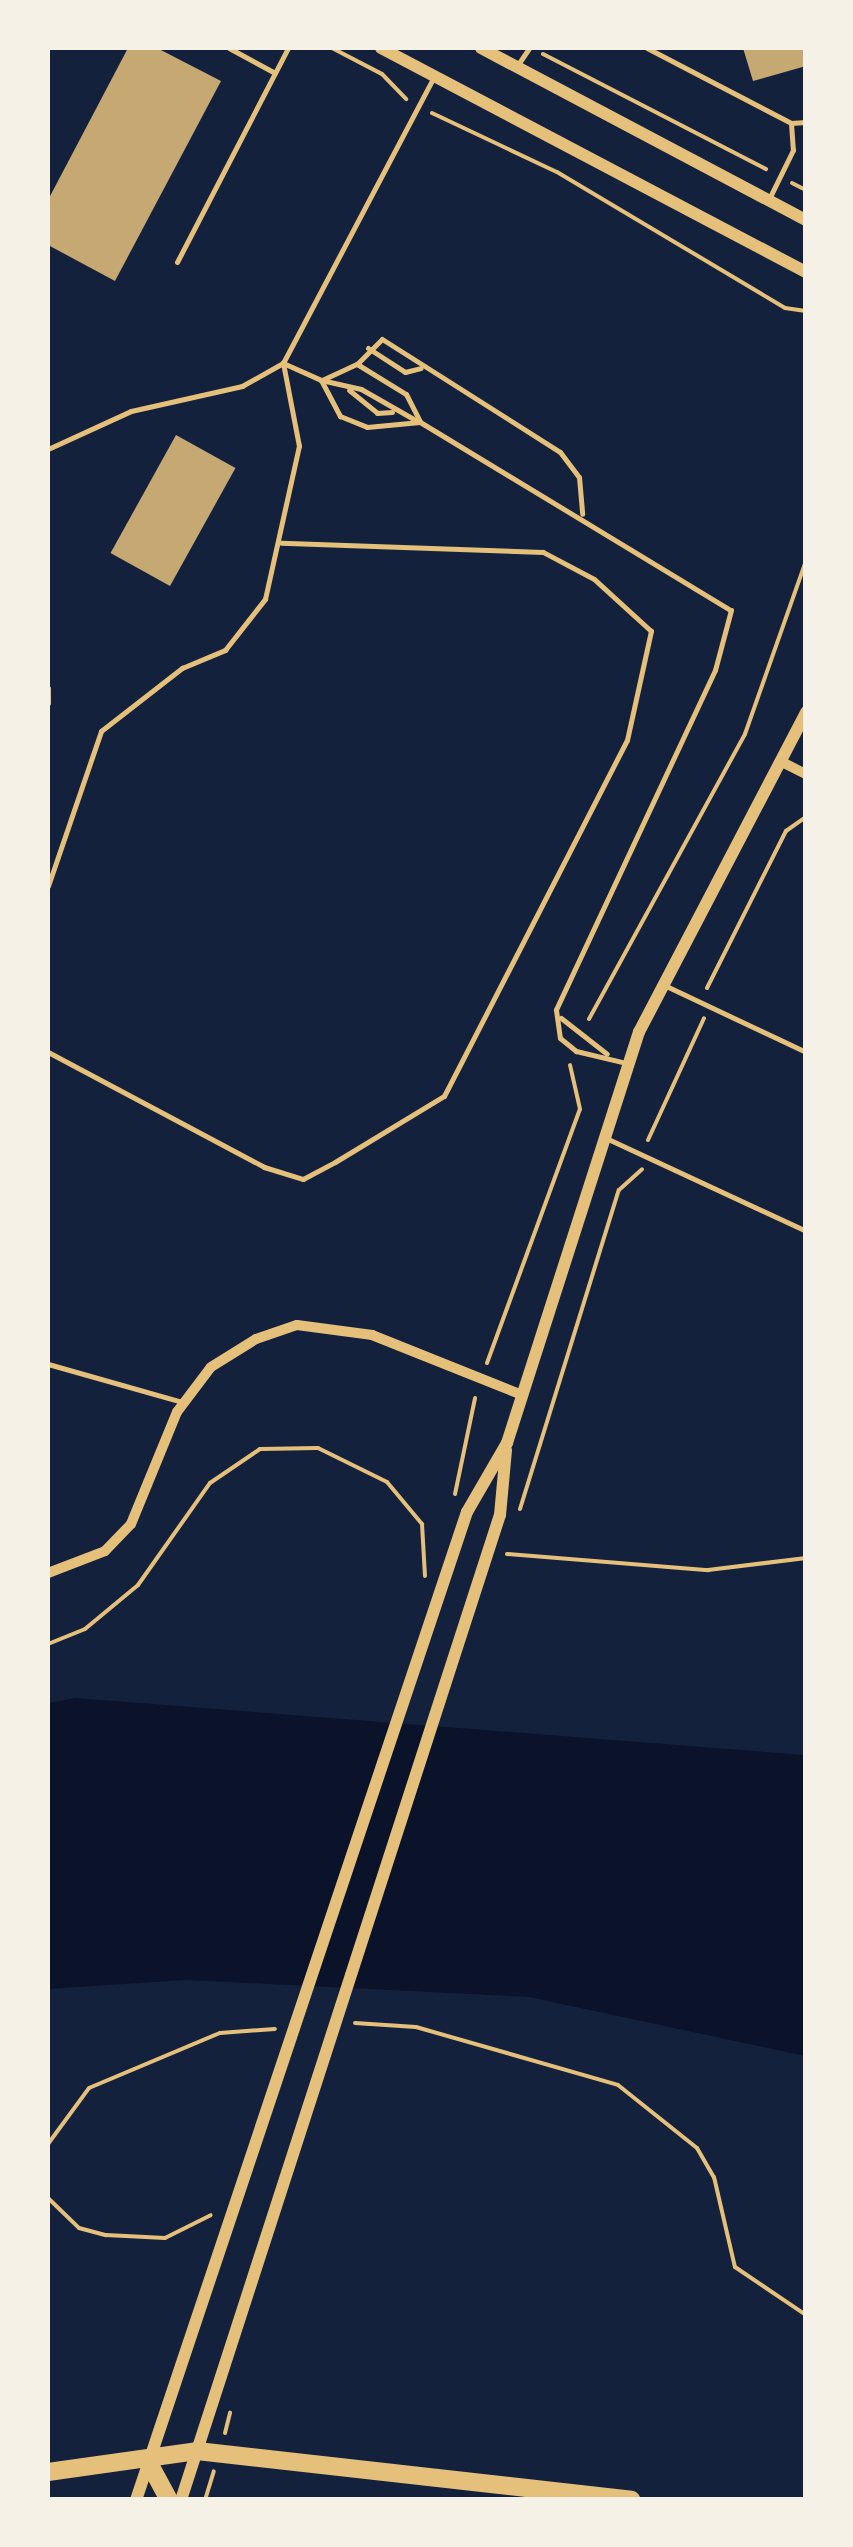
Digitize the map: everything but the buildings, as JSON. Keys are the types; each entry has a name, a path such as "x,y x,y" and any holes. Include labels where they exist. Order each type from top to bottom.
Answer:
{"highway":[{"path":"48,2472 112,2456 149,2463 198,2451 632,2500"},
{"path":"149,2463 169,2500"}],"street":[{"path":"381,48 806,272"},
{"path":"481,48 806,220"},
{"path":"181,2500 490,1548 507,1443 629,1064 664,985 806,712"},
{"path":"780,761 806,774"},
{"path":"48,1573 105,1551 131,1524 184,1402 212,1367 297,1325 372,1335 522,1394"},
{"path":"136,2500 287,2065 468,1512 507,1443"}],"lane":[{"path":"229,48 275,73"},
{"path":"178,262 288,48"},
{"path":"516,66 530,48"},
{"path":"648,48 791,123 806,122"},
{"path":"48,449 131,411 242,386 283,363 434,76"},
{"path":"768,200 793,150 791,123"},
{"path":"321,380 358,364 368,348 382,339 421,368 560,452 580,477 582,514"},
{"path":"368,348 405,372 421,368"},
{"path":"283,363 392,412"},
{"path":"48,886 101,731 182,668 225,650 265,599 281,543 298,446 283,363"},
{"path":"358,364 406,394 420,422"},
{"path":"321,380 340,416 367,427 420,422"},
{"path":"349,390 356,402 420,422 723,598 732,623 574,957 560,1018 560,1038 593,1060 607,1054"},
{"path":"48,1052 264,1167 303,1179 335,1162 444,1096 627,740 650,631 594,579 543,552 281,543"},
{"path":"48,688 48,703"},
{"path":"664,985 806,1052"},
{"path":"560,1018 585,1030 607,1054 629,1064"},
{"path":"605,1137 806,1231"},
{"path":"48,1364 184,1402"}],"path":[{"path":"332,48 418,106 557,172 785,308 806,311"},
{"path":"530,48 806,190"},
{"path":"585,1030 745,734 806,562"},
{"path":"518,1517 619,1190 644,1156 705,1004 786,831 806,817"},
{"path":"485,1368 580,1109 570,1066 576,1051"},
{"path":"449,1510 475,1398"},
{"path":"48,1644 84,1629 138,1585 210,1483 260,1448 318,1448 387,1482 422,1524 426,1573"},
{"path":"502,1569 512,1535"},
{"path":"420,1591 437,1542"},
{"path":"490,1548 506,1554 708,1570 806,1558"},
{"path":"350,2024 416,2027 618,2085 697,2148 714,2177 736,2267 806,2315"},
{"path":"48,2144 89,2088 220,2033 294,2028"},
{"path":"48,2198 79,2228 165,2238 205,2223 220,2202"}],"water":[{"path":"76,1698 805,1755 805,2056 529,1997 186,1980 48,1989 48,1703"}]}
